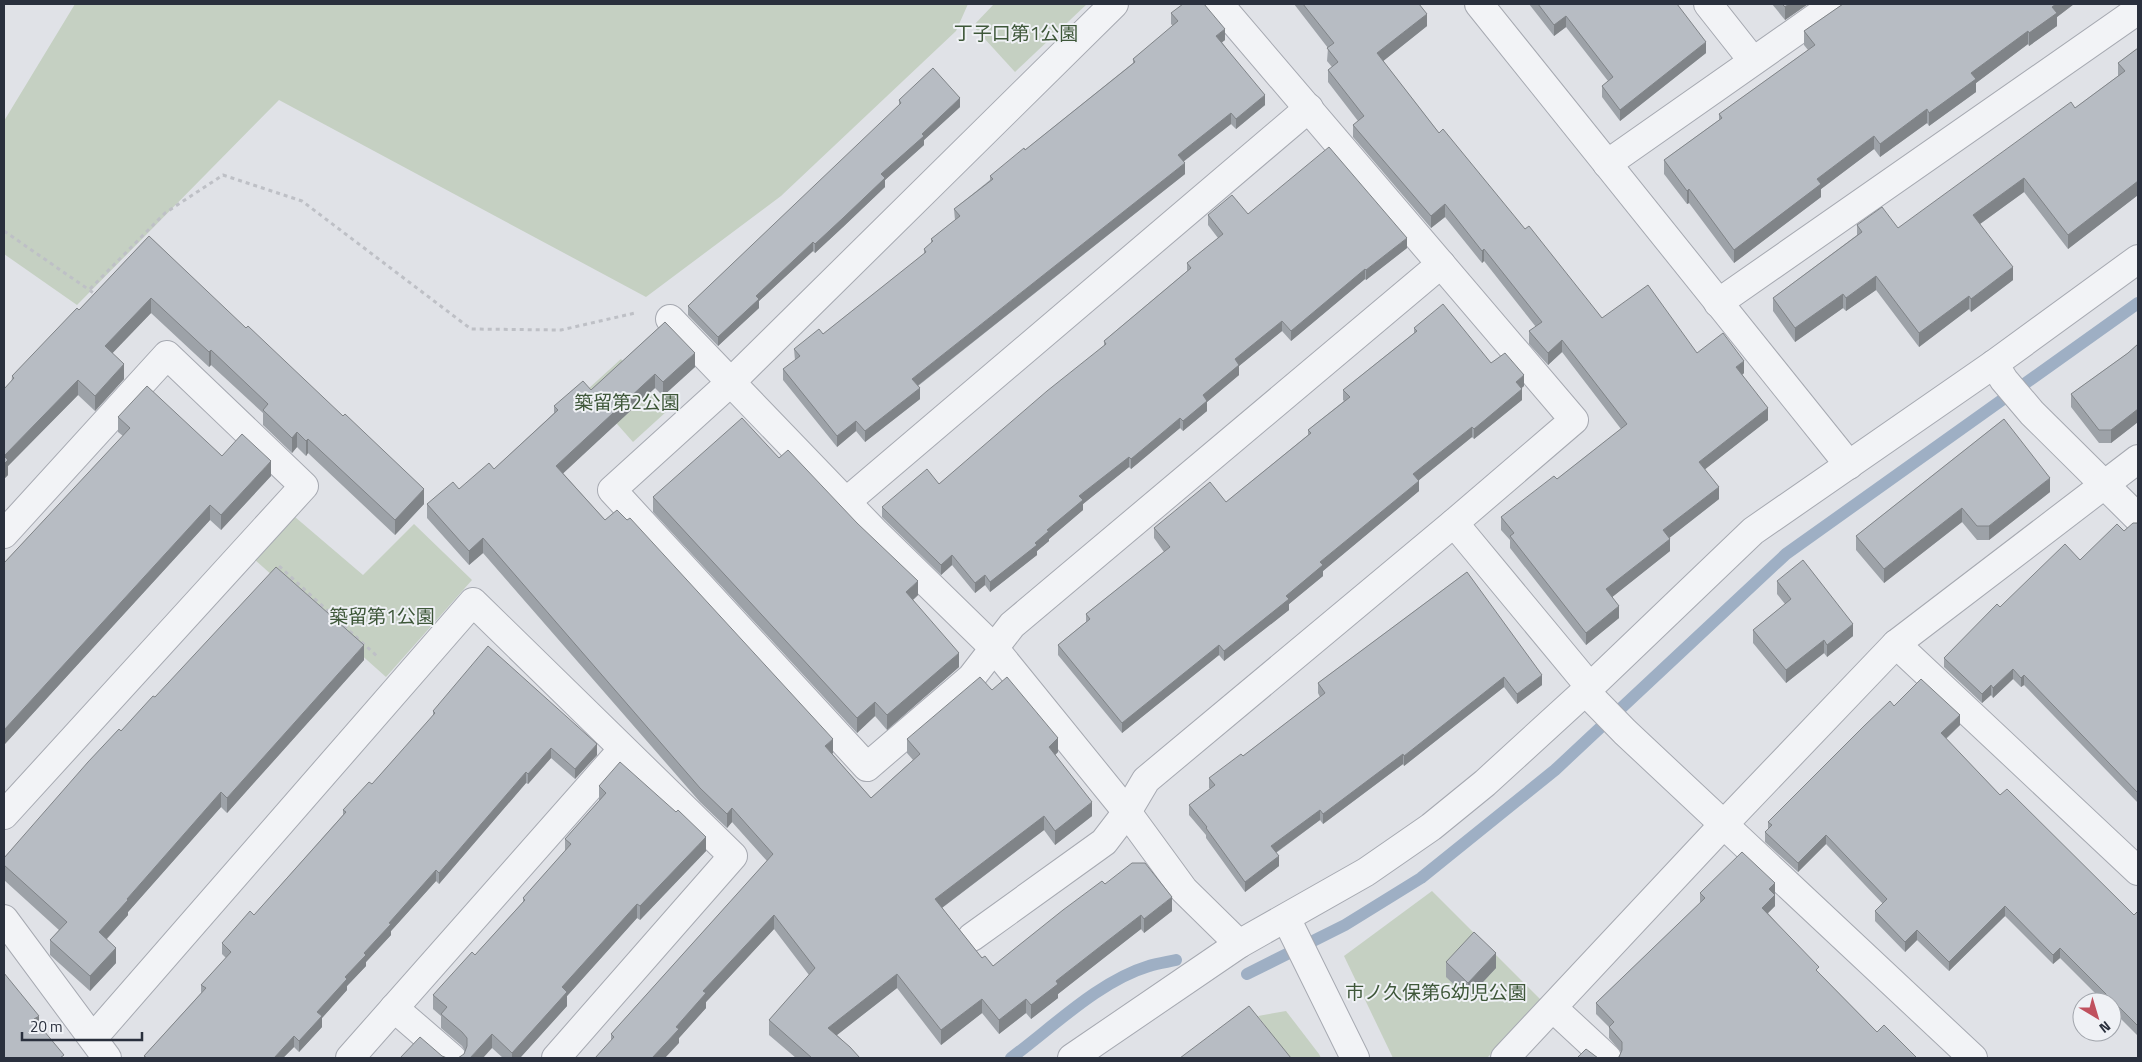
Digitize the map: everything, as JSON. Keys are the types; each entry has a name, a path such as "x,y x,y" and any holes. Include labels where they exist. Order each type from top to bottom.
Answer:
{"street":[{"path":"1114,4 731,382 612,490 867,767 971,678 1012,625 1440,264"},
{"path":"972,937 1104,842 1127,812 1146,780 1574,420 1220,4"},
{"path":"1479,4 1849,465"},
{"path":"1708,4 1754,61"},
{"path":"1608,164 1835,4"},
{"path":"1718,303 2138,10"},
{"path":"846,502 1309,108"},
{"path":"1072,1058 1239,944 1290,926 1431,827 1591,695 1753,531 1849,465 1999,372 2138,259"},
{"path":"670,319 846,502 994,648 1127,812 1184,890 1239,944"},
{"path":"4,534 167,355 304,486 4,815"},
{"path":"1999,372 2032,413 2138,518"},
{"path":"1505,1058 1896,644 2138,459"},
{"path":"1454,522 1591,695 1625,732 1973,1058"},
{"path":"4,919 100,1048 404,680 473,602 622,750 733,856 556,1058"},
{"path":"1896,644 2138,871"},
{"path":"350,1058 622,750"},
{"path":"1290,926 1308,966 1355,1058"},
{"path":"394,1008 452,1058"},
{"path":"1553,1008 1607,1058"}],"path":[{"path":"90,289 165,213 223,175 302,200 471,329 561,330 642,312 670,319"},
{"path":"4,231 90,289 104,301"},
{"path":"252,542 404,680"}],"green space":[{"path":"75,4 968,4 956,31 781,196 646,297 279,100 77,305 4,254 4,121"},
{"name":"丁子口第1公園","path":"994,4 1087,4 1015,72 973,26"},
{"name":"築留第2公園","path":"621,359 667,411 633,442 587,390"},
{"name":"築留第1公園","path":"295,517 363,575 414,524 472,580 386,677 254,559"},
{"name":"市ノ久保第6幼児公園","path":"1432,891 1542,1001 1487,1058 1393,1058 1344,956"},
{"path":"1286,1011 1321,1058 1289,1058 1258,1016"}],"building":[{"path":"1183,4 1204,4 1225,29 1216,36 1265,95 1236,119 1231,113 1178,155 1185,163 912,379 920,388 865,431 856,421 837,436 783,369 800,356 794,349 819,329 823,334 926,252 924,249 933,241 931,239 960,216 954,209 993,179 990,176 1024,148 1025,150 1135,62 1133,59 1178,21 1171,13"},
{"path":"1303,4 1419,4 1427,14 1377,53 1439,133 1443,129 1525,229 1529,226 1602,318 1648,285 1697,353 1723,333 1744,361 1736,367 1768,408 1699,462 1719,487 1663,530 1670,539 1606,589 1619,606 1586,633 1510,536 1514,533 1501,517 1554,476 1557,479 1627,424 1562,340 1548,353 1529,331 1542,322 1484,249 1482,251 1445,204 1431,216 1353,125 1364,116 1328,70 1338,62 1327,48 1334,43"},
{"path":"1538,4 1677,4 1706,42 1620,110 1602,86 1613,77 1566,16 1554,25"},
{"path":"1843,4 2056,4 2052,7 2057,13 2029,33 2028,31 1971,73 1976,79 1929,113 1927,109 1880,144 1874,136 1817,179 1821,184 1734,250 1689,189 1687,191 1664,160 1722,118 1719,114 1815,45 1804,31"},
{"path":"2138,48 2138,181 2068,235 2024,178 1973,215 2013,267 1971,299 1969,296 1919,333 1876,276 1846,298 1843,294 1795,328 1773,298 1862,232 1857,225 1882,207 1898,228 2071,102 2075,108 2125,71 2118,63"},
{"path":"933,68 960,98 922,134 924,136 881,174 885,178 756,296 759,299 718,337 688,306 901,103 899,100"},
{"path":"1329,147 1407,238 1365,269 1291,331 1282,321 1235,359 1239,365 1203,395 1207,401 1183,421 1180,418 1131,459 1129,457 1079,496 1083,500 1047,530 1049,531 1035,543 1037,545 990,582 985,575 975,583 952,555 941,565 882,507 927,469 939,484 1047,391 1106,344 1104,341 1191,268 1187,263 1223,234 1208,215 1232,195 1248,214"},
{"path":"149,236 246,328 248,326 424,489 395,520 308,439 306,441 297,432 292,438 263,410 268,404 211,350 209,352 151,298 105,346 124,364 95,396 78,380 4,456 4,389 14,378 12,376 77,308 79,310"},
{"path":"1443,304 1491,363 1505,353 1524,375 1516,382 1522,389 1474,429 1472,427 1413,474 1419,481 1320,562 1323,565 1286,596 1289,599 1224,651 1219,645 1122,723 1058,645 1090,619 1086,614 1170,547 1154,528 1210,482 1226,502 1311,433 1308,430 1350,397 1343,390 1417,331 1414,328"},
{"path":"665,322 695,353 663,382 655,374 556,466 605,520 617,510 627,520 630,518 833,739 825,746 871,798 920,754 907,739 980,677 992,690 1007,677 1058,738 1049,747 1092,802 1055,831 1044,816 935,899 982,958 985,956 993,966 1102,881 1105,884 1132,863 1145,863 1172,897 1144,919 1141,915 1056,981 1058,984 1031,1005 1026,999 999,1020 982,999 941,1030 897,974 828,1028 860,1058 812,1058 769,1020 815,968 774,915 703,991 706,993 676,1027 679,1029 652,1058 595,1058 614,1037 611,1034 773,854 732,808 727,814 700,788 483,538 469,551 427,504 453,482 459,489 489,463 494,469 558,410 554,406 583,381 591,390"},
{"path":"2138,344 2138,409 2111,430 2099,430 2071,394"},
{"path":"147,386 222,456 242,434 271,461 221,515 210,505 4,730 4,563 130,428 118,417"},
{"path":"742,418 779,458 788,450 857,523 918,581 906,592 959,653 887,715 875,702 857,718 653,497"},
{"path":"2004,419 2050,478 1989,526 1977,526 1962,508 1884,569 1856,536"},
{"path":"4,456 8,460 4,464"},
{"path":"2133,523 2138,523 2138,793 2024,675 2021,678 2013,669 1993,688 1991,685 1982,694 1944,658 1997,604 2000,607 2065,544 2080,560 2117,524 2124,531"},
{"path":"1803,560 1853,624 1827,645 1824,640 1786,670 1753,630 1791,599 1777,581"},
{"path":"276,567 364,645 227,798 221,792 99,932 116,948 90,976 50,940 67,922 4,865 4,858 88,762 119,729 121,731 153,696 155,697"},
{"path":"1467,572 1542,675 1517,694 1504,677 1404,756 1403,754 1323,814 1320,810 1271,846 1279,856 1245,882 1207,827 1189,805 1215,785 1209,778 1241,754 1243,756 1325,693 1318,683"},
{"path":"488,646 597,744 575,769 551,748 528,774 526,772 439,873 436,870 389,923 391,924 364,953 366,955 345,977 347,979 317,1012 322,1016 299,1041 294,1036 274,1058 147,1058 144,1056 206,988 201,985 231,952 222,943 250,911 254,915 346,812 343,810 369,782 372,784 435,713 433,711"},
{"path":"1921,679 1960,715 1941,733 2000,795 2007,789 2134,915 2138,911 2138,1026 2122,1010 2122,992 2104,992 2060,948 2053,955 2005,906 1949,962 1917,930 1905,942 1875,911 1887,899 1826,835 1798,863 1765,832 1772,825 1768,822 1864,726 1890,701 1894,706"},
{"path":"620,762 676,812 678,810 706,837 640,906 637,904 562,987 567,992 512,1053 492,1034 470,1058 458,1058 464,1054 467,1038 441,1014 447,1007 433,995 472,952 475,955 525,900 523,898 571,844 565,839 606,793 599,786"},
{"path":"1742,852 1775,883 1769,889 1775,895 1762,908 1819,967 1816,970 1877,1032 1884,1025 1917,1058 1617,1058 1622,1050 1622,1042 1609,1027 1614,1022 1596,1003 1705,898 1700,893"},
{"path":"1474,932 1496,953 1468,983 1446,962"},
{"path":"4,973 39,1016 34,1019 64,1055 60,1058 4,1058"},
{"path":"1249,1006 1291,1058 1180,1058"},
{"path":"420,1037 442,1056 447,1058 400,1058"},
{"path":"1586,1049 1598,1058 1577,1058"}],"waterway":[{"path":"1247,974 1345,925 1421,878 1555,770 1786,554 2138,303"},
{"path":"1011,1058 1077,1006 1112,982 1149,966 1176,960"}]}
